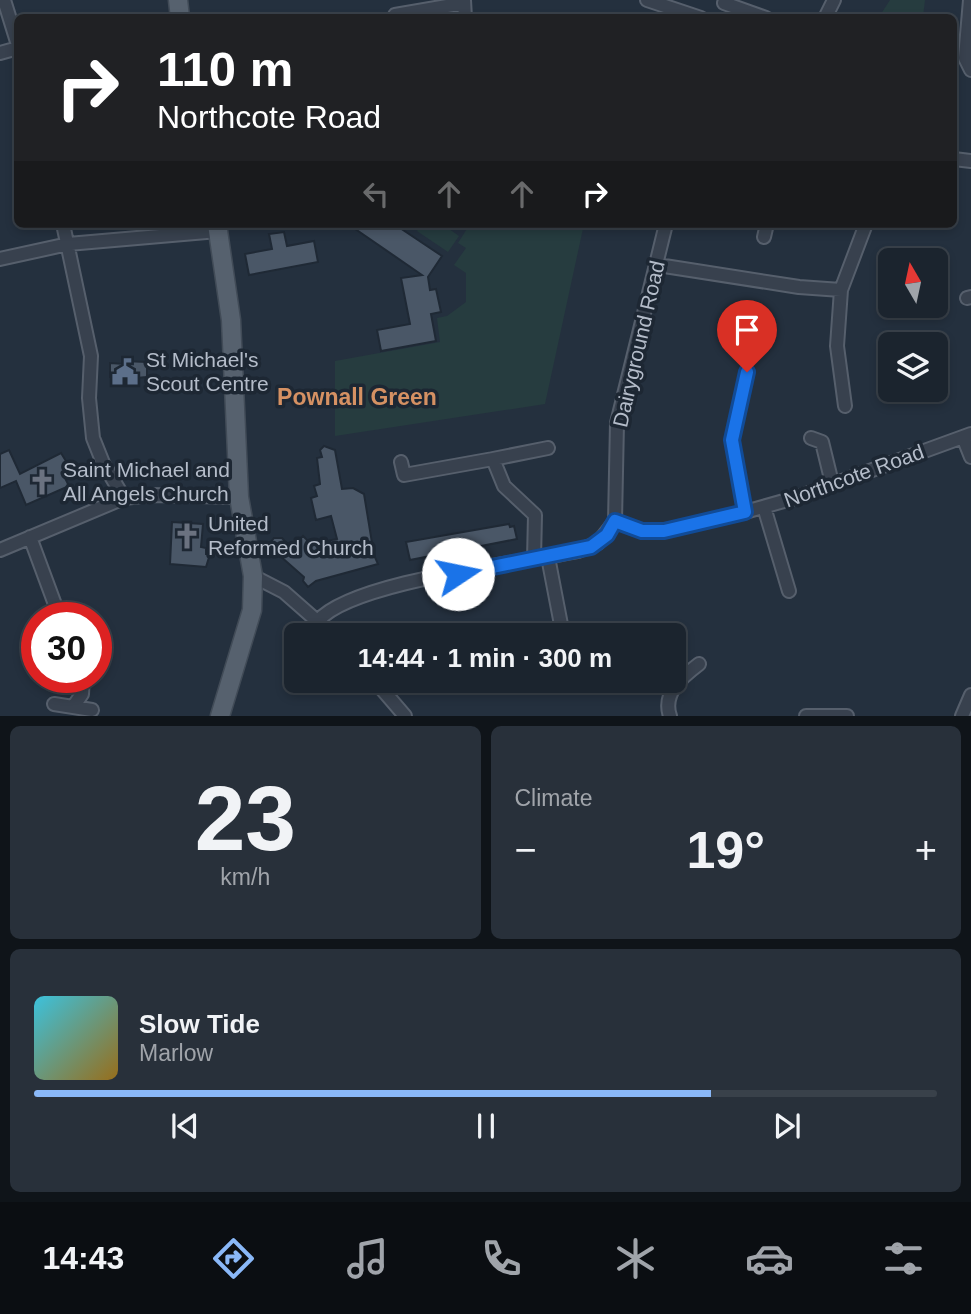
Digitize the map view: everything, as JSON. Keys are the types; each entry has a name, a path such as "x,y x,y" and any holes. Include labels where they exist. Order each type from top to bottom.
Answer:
{"main road":[{"path":"217,228 231,320 239,497 253,576 252,610 220,716"}],"street":[{"path":"4,0 14,34"},
{"path":"647,0 689,14"},
{"path":"970,0 965,58 971,69"},
{"path":"400,14 464,2"},
{"path":"725,2 756,14"},
{"path":"65,228 91,356 89,398 93,438 103,463 124,498"},
{"path":"0,259 68,244 217,228"},
{"name":"Dairyground Road","path":"615,521 617,423 665,228"},
{"path":"845,405 837,346 842,290 865,228"},
{"path":"658,265 799,287 842,290"},
{"path":"745,512 732,440 747,372"},
{"path":"967,436 971,457"},
{"name":"Northcote Road","path":"615,521 642,531 664,531 745,512 967,436"},
{"path":"811,438 822,442 832,483"},
{"path":"401,462 404,475 548,448"},
{"path":"493,459 504,486 535,515 534,559"},
{"path":"0,550 124,498 150,495 239,497"},
{"path":"764,507 789,591"},
{"path":"253,576 284,592 318,621 344,603 399,586 548,557 598,543 615,521"},
{"path":"30,537 54,602"},
{"path":"548,557 561,623"},
{"path":"670,716 667,707 671,692 680,678 699,664"},
{"path":"73,707 82,693"},
{"path":"385,693 405,716"},
{"path":"962,716 971,695"},
{"path":"54,704 92,710"},
{"path":"806,716 847,716"}],"green space":[{"path":"890,0 925,0 923,14 881,14"},
{"path":"419,228 448,228 459,236 448,252 417,231"},
{"path":"467,228 583,228 545,404 335,436 335,361 440,342 437,318 447,316 466,302 466,273 454,265 466,248 458,243"}],"building":[{"path":"354,228 400,228 442,256 428,277 430,290 436,289 441,312 431,314 436,341 381,351 377,330 410,324 401,278 422,275"},
{"path":"284,232 287,246 314,241 318,262 249,275 245,254 272,249 269,234"},
{"path":"124,361 147,362 147,377 114,380 114,377 110,377 110,363 124,364"},
{"path":"324,446 335,450 342,489 353,488 364,494 374,555 378,564 316,581 308,587 303,581 304,577 271,548 270,543 274,538 282,538 291,548 303,536 311,544 337,539 331,516 316,520 311,498 317,496 314,486 320,484 317,458 322,457 320,450"},
{"name":"Saint Michael and All Angels Church","path":"9,450 20,474 61,453 74,474 65,478 69,486 26,505 16,481 0,488 0,454"},
{"name":"United Reformed Church","path":"172,522 203,524 201,547 206,548 206,554 210,554 206,567 170,564"},
{"path":"509,524 510,527 514,526 517,539 410,560 406,542"}],"place":[{"name":"St Michael's Scout Centre","path":"125,372"},
{"name":"Saint Michael and All Angels Church","path":"42,482"},
{"name":"United Reformed Church","path":"187,536"}],"district":[{"name":"Pownall Green","path":"357,397"}],"route":[{"path":"458,574 591,547 607,535 615,521 642,531 664,531 745,512 732,432 747,372"}]}
